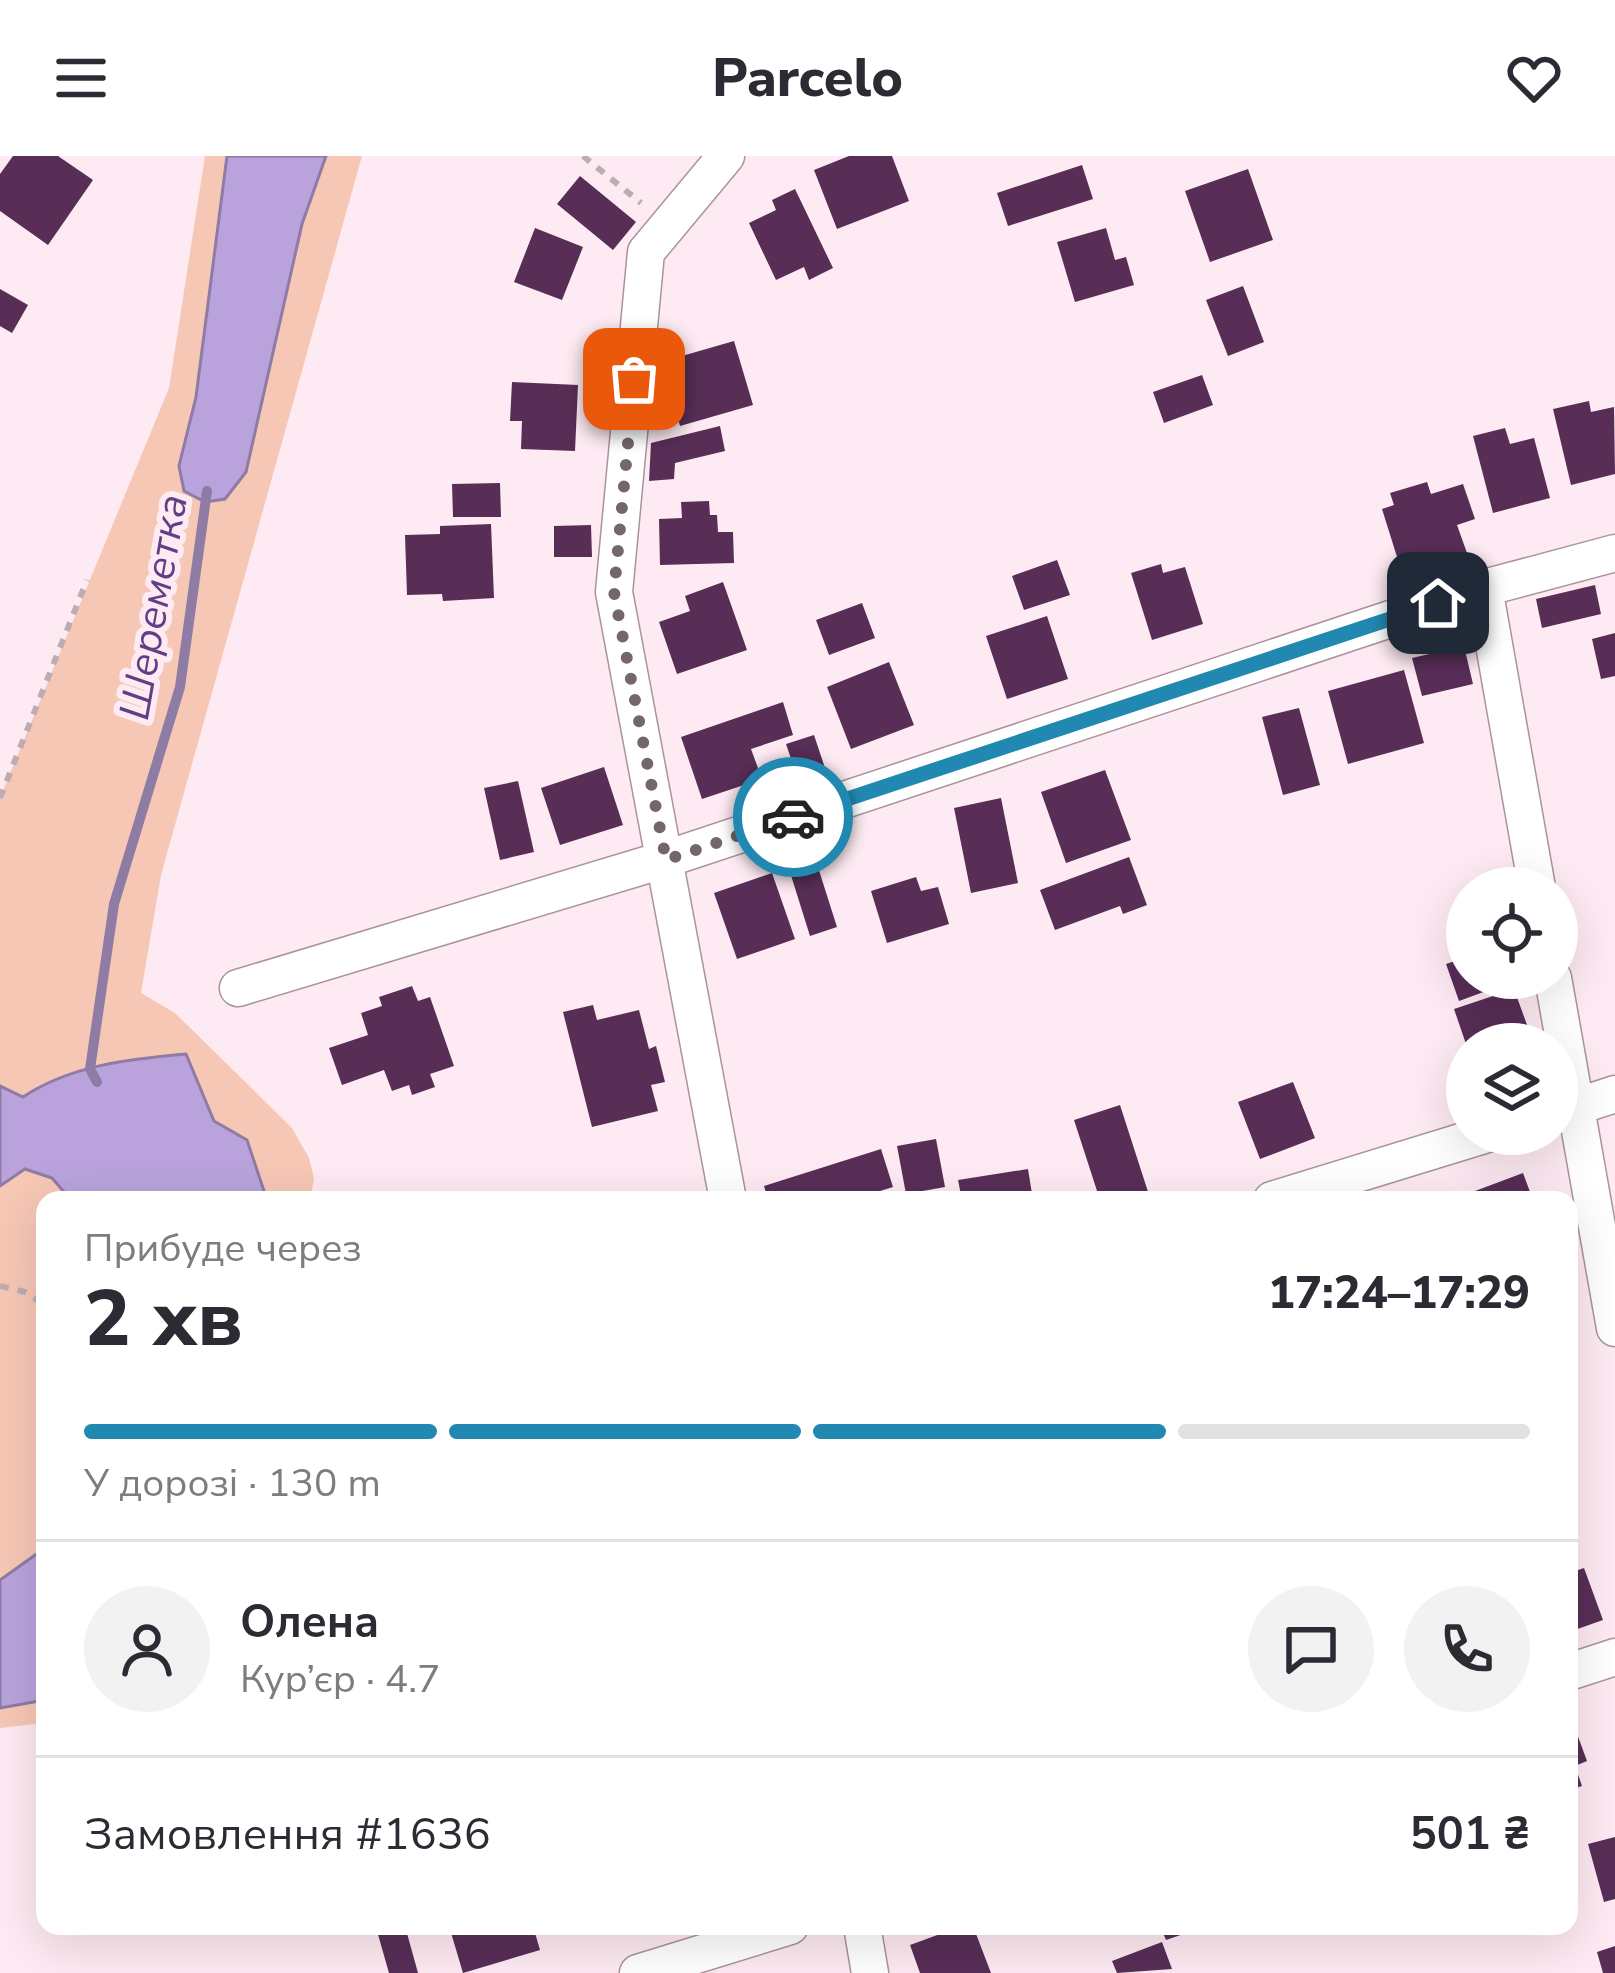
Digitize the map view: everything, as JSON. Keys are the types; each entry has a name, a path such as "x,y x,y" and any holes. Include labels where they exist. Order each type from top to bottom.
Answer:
{"street":[{"path":"726,156 646,252 614,592 726,1191"},
{"path":"238,988 666,860 1484,588 1615,553"},
{"path":"1484,588 1533,867"},
{"path":"1578,1106 1615,1094"},
{"path":"1301,1191 1446,1147"},
{"path":"1576,1155 1615,1328"},
{"path":"1578,1669 1615,1657"},
{"path":"638,1973 761,1935"},
{"path":"864,1935 870,1973"}],"path":[{"path":"583,156 668,225"},
{"path":"0,798 87,580"},
{"path":"0,1286 36,1299"}],"shaded area":[{"path":"205,156 362,156 161,875 141,993 175,1013 292,1128 309,1158 312,1191 36,1191 36,1724 0,1728 0,798 169,388"},
{"path":"227,156 326,156 302,224 246,472 225,499 205,502 184,491 179,466 196,397"},
{"path":"186,1054 214,1121 247,1140 264,1191 63,1191 52,1178 25,1169 0,1186 0,1086 23,1097 61,1077 122,1061"},
{"path":"36,1554 36,1702 0,1708 0,1580"}],"building":[{"path":"13,156 58,156 93,180 48,245 0,211 0,174"},
{"path":"849,156 892,156 909,201 837,229 814,170"},
{"path":"1082,165 1093,199 1008,226 997,193"},
{"path":"1248,169 1273,240 1210,262 1185,191"},
{"path":"580,176 636,222 613,250 557,204"},
{"path":"795,189 833,268 809,280 804,267 776,280 749,223 776,210 772,200"},
{"path":"535,228 583,247 562,300 514,282"},
{"path":"1106,228 1115,260 1126,257 1134,285 1075,302 1057,242"},
{"path":"1243,286 1264,342 1228,356 1206,300"},
{"path":"0,289 28,305 12,333 0,326"},
{"path":"734,341 753,405 680,426 669,389 683,385 675,358"},
{"path":"1202,375 1213,405 1164,423 1153,392"},
{"path":"512,382 578,385 575,451 521,449 522,421 510,421"},
{"path":"1589,401 1591,412 1614,407 1615,474 1571,485 1553,409"},
{"path":"720,426 725,451 675,463 674,479 649,481 651,443"},
{"path":"1505,428 1510,444 1534,438 1550,498 1493,513 1473,436"},
{"path":"1427,482 1431,494 1463,484 1475,519 1457,525 1467,553 1448,559 1453,574 1426,582 1422,570 1403,576 1382,509 1394,505 1390,493"},
{"path":"500,483 501,517 453,517 452,484"},
{"path":"709,501 710,515 717,515 718,532 733,532 734,563 660,565 659,519 682,518 681,502"},
{"path":"491,524 494,598 443,601 442,594 407,595 405,535 440,534 440,526"},
{"path":"591,525 592,557 554,557 554,526"},
{"path":"1057,560 1070,595 1024,610 1012,576"},
{"path":"1161,564 1163,573 1185,567 1203,624 1152,640 1131,573"},
{"path":"723,582 747,650 677,674 659,622 690,611 685,596"},
{"path":"1595,585 1601,614 1542,628 1536,599"},
{"path":"862,603 875,638 829,655 816,620"},
{"path":"1047,616 1068,679 1007,699 986,636"},
{"path":"1615,633 1615,676 1601,679 1592,639"},
{"path":"1464,646 1473,684 1422,696 1412,658"},
{"path":"889,662 914,725 851,749 827,687"},
{"path":"1404,670 1424,743 1348,764 1328,691"},
{"path":"783,702 793,735 751,749 762,779 702,799 681,737"},
{"path":"1299,708 1320,785 1283,795 1262,717"},
{"path":"814,735 830,783 802,791 786,744"},
{"path":"604,767 623,825 560,845 541,788"},
{"path":"1105,770 1131,840 1066,863 1041,792"},
{"path":"518,781 534,852 500,860 484,788"},
{"path":"1001,798 1018,883 971,893 954,808"},
{"path":"1129,857 1147,905 1123,914 1120,906 1055,930 1040,890"},
{"path":"816,861 837,927 810,936 789,869"},
{"path":"772,873 795,939 737,959 714,893"},
{"path":"916,877 921,891 938,887 949,924 887,943 871,891"},
{"path":"412,986 418,1001 430,997 454,1066 430,1074 435,1087 412,1095 409,1085 392,1091 384,1070 342,1085 329,1048 368,1035 361,1013 382,1006 379,997"},
{"path":"1484,999 1518,999 1526,1023 1459,1023 1454,1009"},
{"path":"593,1005 597,1020 639,1010 649,1049 656,1046 665,1082 651,1085 658,1111 592,1127 563,1012"},
{"path":"1293,1082 1315,1138 1260,1159 1238,1102"},
{"path":"1120,1105 1148,1191 1097,1191 1074,1120"},
{"path":"936,1139 945,1187 905,1191 897,1146"},
{"path":"881,1149 893,1187 765,1191 764,1186"},
{"path":"1028,1169 1032,1191 960,1191 958,1180"},
{"path":"1523,1173 1530,1191 1475,1191"},
{"path":"1584,1568 1603,1620 1578,1629 1578,1570"},
{"path":"1578,1736 1587,1761 1578,1765"},
{"path":"1615,1837 1615,1899 1604,1902 1588,1844"},
{"path":"378,1935 407,1935 418,1973 389,1973"},
{"path":"452,1935 536,1935 540,1950 463,1973"},
{"path":"937,1935 976,1935 991,1973 920,1973 910,1945"},
{"path":"1162,1942 1172,1969 1117,1973 1112,1961"},
{"path":"1615,1946 1615,1973 1603,1973 1597,1952"}],"waterway":[{"name":"Шереметка","path":"97,1082 90,1069 114,904 180,687 207,491"}],"way so far":[{"path":"634,379 614,592 666,860 793,817"}],"route":[{"path":"793,817 1438,603"}]}
